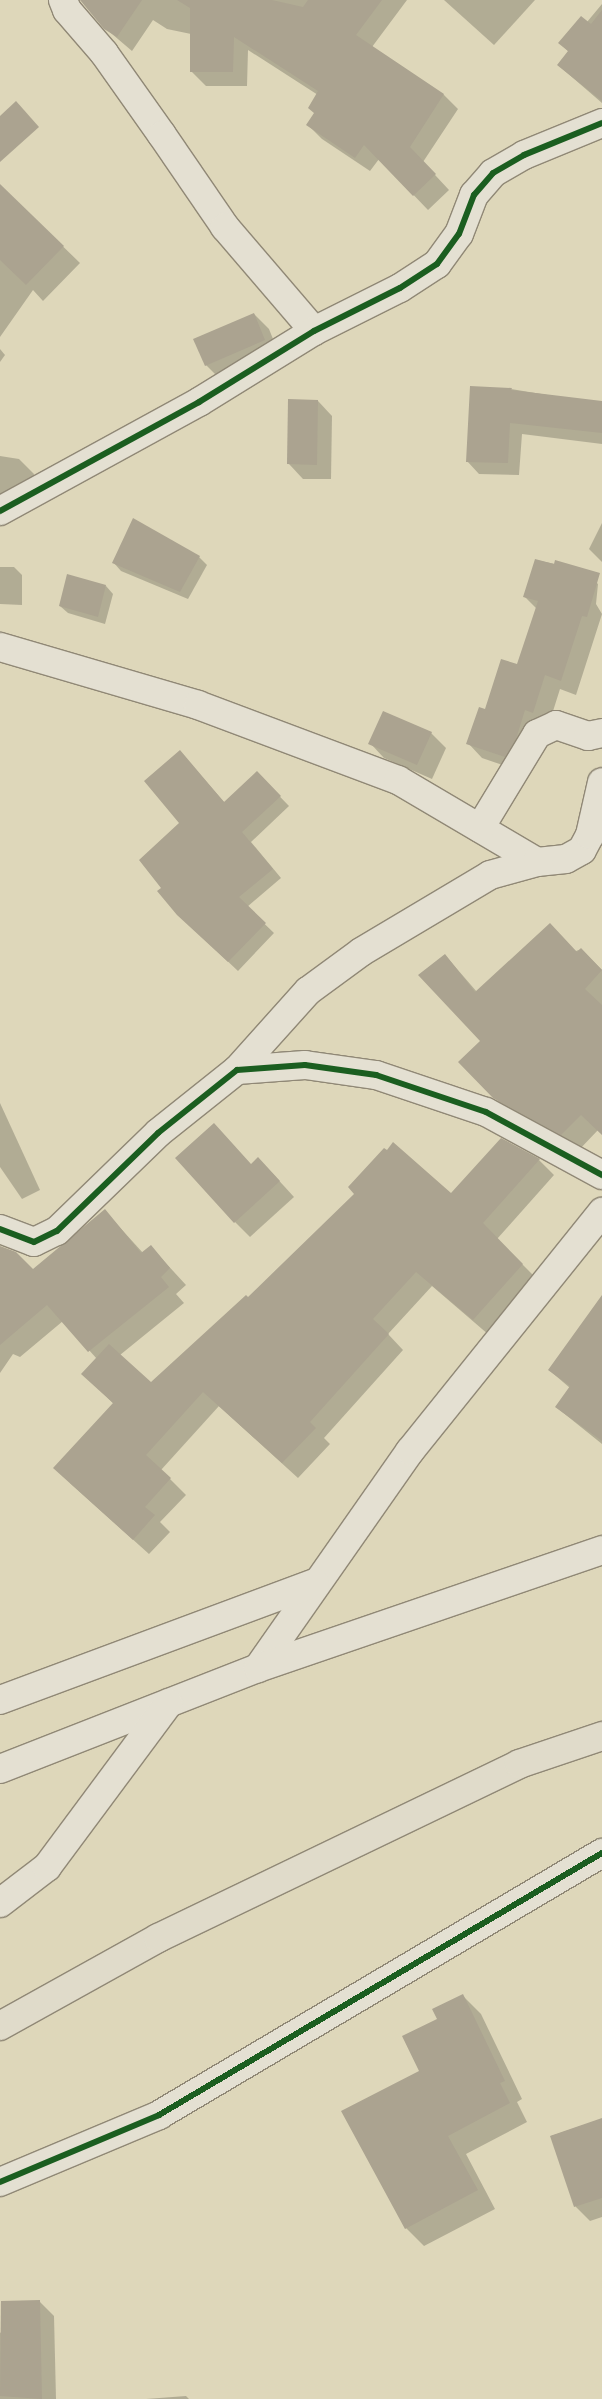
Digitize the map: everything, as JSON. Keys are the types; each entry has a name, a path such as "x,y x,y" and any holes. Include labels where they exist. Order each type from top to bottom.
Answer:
{"highway":[{"path":"0,2026 158,1938 501,1772 602,1736"}],"street":[{"path":"63,0 67,10 104,53 225,227 314,331"},
{"path":"0,511 198,402 314,331 400,288 437,264 458,234 474,195 493,173 524,155 602,123"},
{"path":"0,647 198,705 398,780 537,862"},
{"path":"480,828 537,734 556,725 588,736 602,733"},
{"path":"0,1229 34,1242 57,1231 158,1134 237,1070 308,991 362,952 490,875 537,862 566,859 582,850 590,835 602,782"},
{"path":"237,1070 305,1065 376,1074 486,1112 602,1175"},
{"path":"258,1668 315,1583 410,1451 602,1212"},
{"path":"0,1769 258,1668 602,1550"},
{"path":"0,1700 315,1583"},
{"path":"0,1903 47,1867 169,1703"},
{"path":"0,2182 159,2115 602,1853"}],"building":[{"path":"80,0 142,0 117,37 104,29"},
{"path":"177,0 272,0 303,7 308,0 382,0 356,35 444,94 410,147 436,174 413,196 364,145 355,158 306,125 314,113 308,108 318,91 234,37 233,72 190,72 190,8"},
{"path":"602,10 602,101 557,65 568,51 558,43 581,16 591,24"},
{"path":"16,101 39,127 0,162 0,116"},
{"path":"0,184 64,246 26,285 0,260"},
{"path":"254,313 265,340 205,366 193,339"},
{"path":"470,386 512,388 511,390 602,401 602,433 510,423 508,463 466,462"},
{"path":"288,399 318,400 317,465 287,464"},
{"path":"133,518 200,556 180,592 112,563"},
{"path":"535,559 554,564 555,560 600,573 587,617 582,616 561,681 545,675 533,713 525,710 516,739 505,757 466,744 479,707 485,709 501,659 517,664 538,601 523,597"},
{"path":"67,574 106,585 98,617 59,606"},
{"path":"383,711 432,732 417,765 368,744"},
{"path":"180,750 224,802 257,771 281,796 242,832 273,869 239,897 266,923 228,962 177,915 157,891 161,888 139,860 179,823 144,781"},
{"path":"550,923 577,952 581,948 602,970 585,989 602,1005 602,1135 581,1115 561,1135 493,1098 458,1062 480,1041 418,975 445,954 475,992"},
{"path":"214,1123 251,1164 258,1157 280,1181 234,1223 175,1158"},
{"path":"501,1138 540,1159 483,1223 523,1264 473,1320 416,1272 373,1319 389,1334 310,1422 316,1428 282,1463 203,1392 146,1455 171,1478 145,1507 155,1515 133,1540 53,1468 113,1403 81,1374 109,1344 151,1382 246,1295 248,1297 354,1194 348,1187 384,1148 387,1150 393,1142 451,1193"},
{"path":"105,1209 141,1253 151,1245 170,1268 161,1277 169,1287 88,1352 47,1305 0,1345 0,1246 16,1252 33,1269"},
{"path":"602,1295 602,1441 555,1407 570,1386 548,1370"},
{"path":"463,1994 505,2081 500,2083 510,2103 448,2136 478,2190 405,2229 341,2111 419,2071 402,2036 437,2019 432,2009"},
{"path":"602,2118 602,2198 574,2207 550,2136"},
{"path":"40,2300 42,2399 0,2396 1,2301"}],"cycle path":[{"path":"0,511 199,402 314,331 400,288 437,264 459,234 474,195 493,173 524,155 602,123"},
{"path":"0,1229 34,1242 57,1231 158,1133 237,1070 305,1065 376,1075 486,1112 602,1175"},
{"path":"0,2182 159,2115 602,1853"}]}
